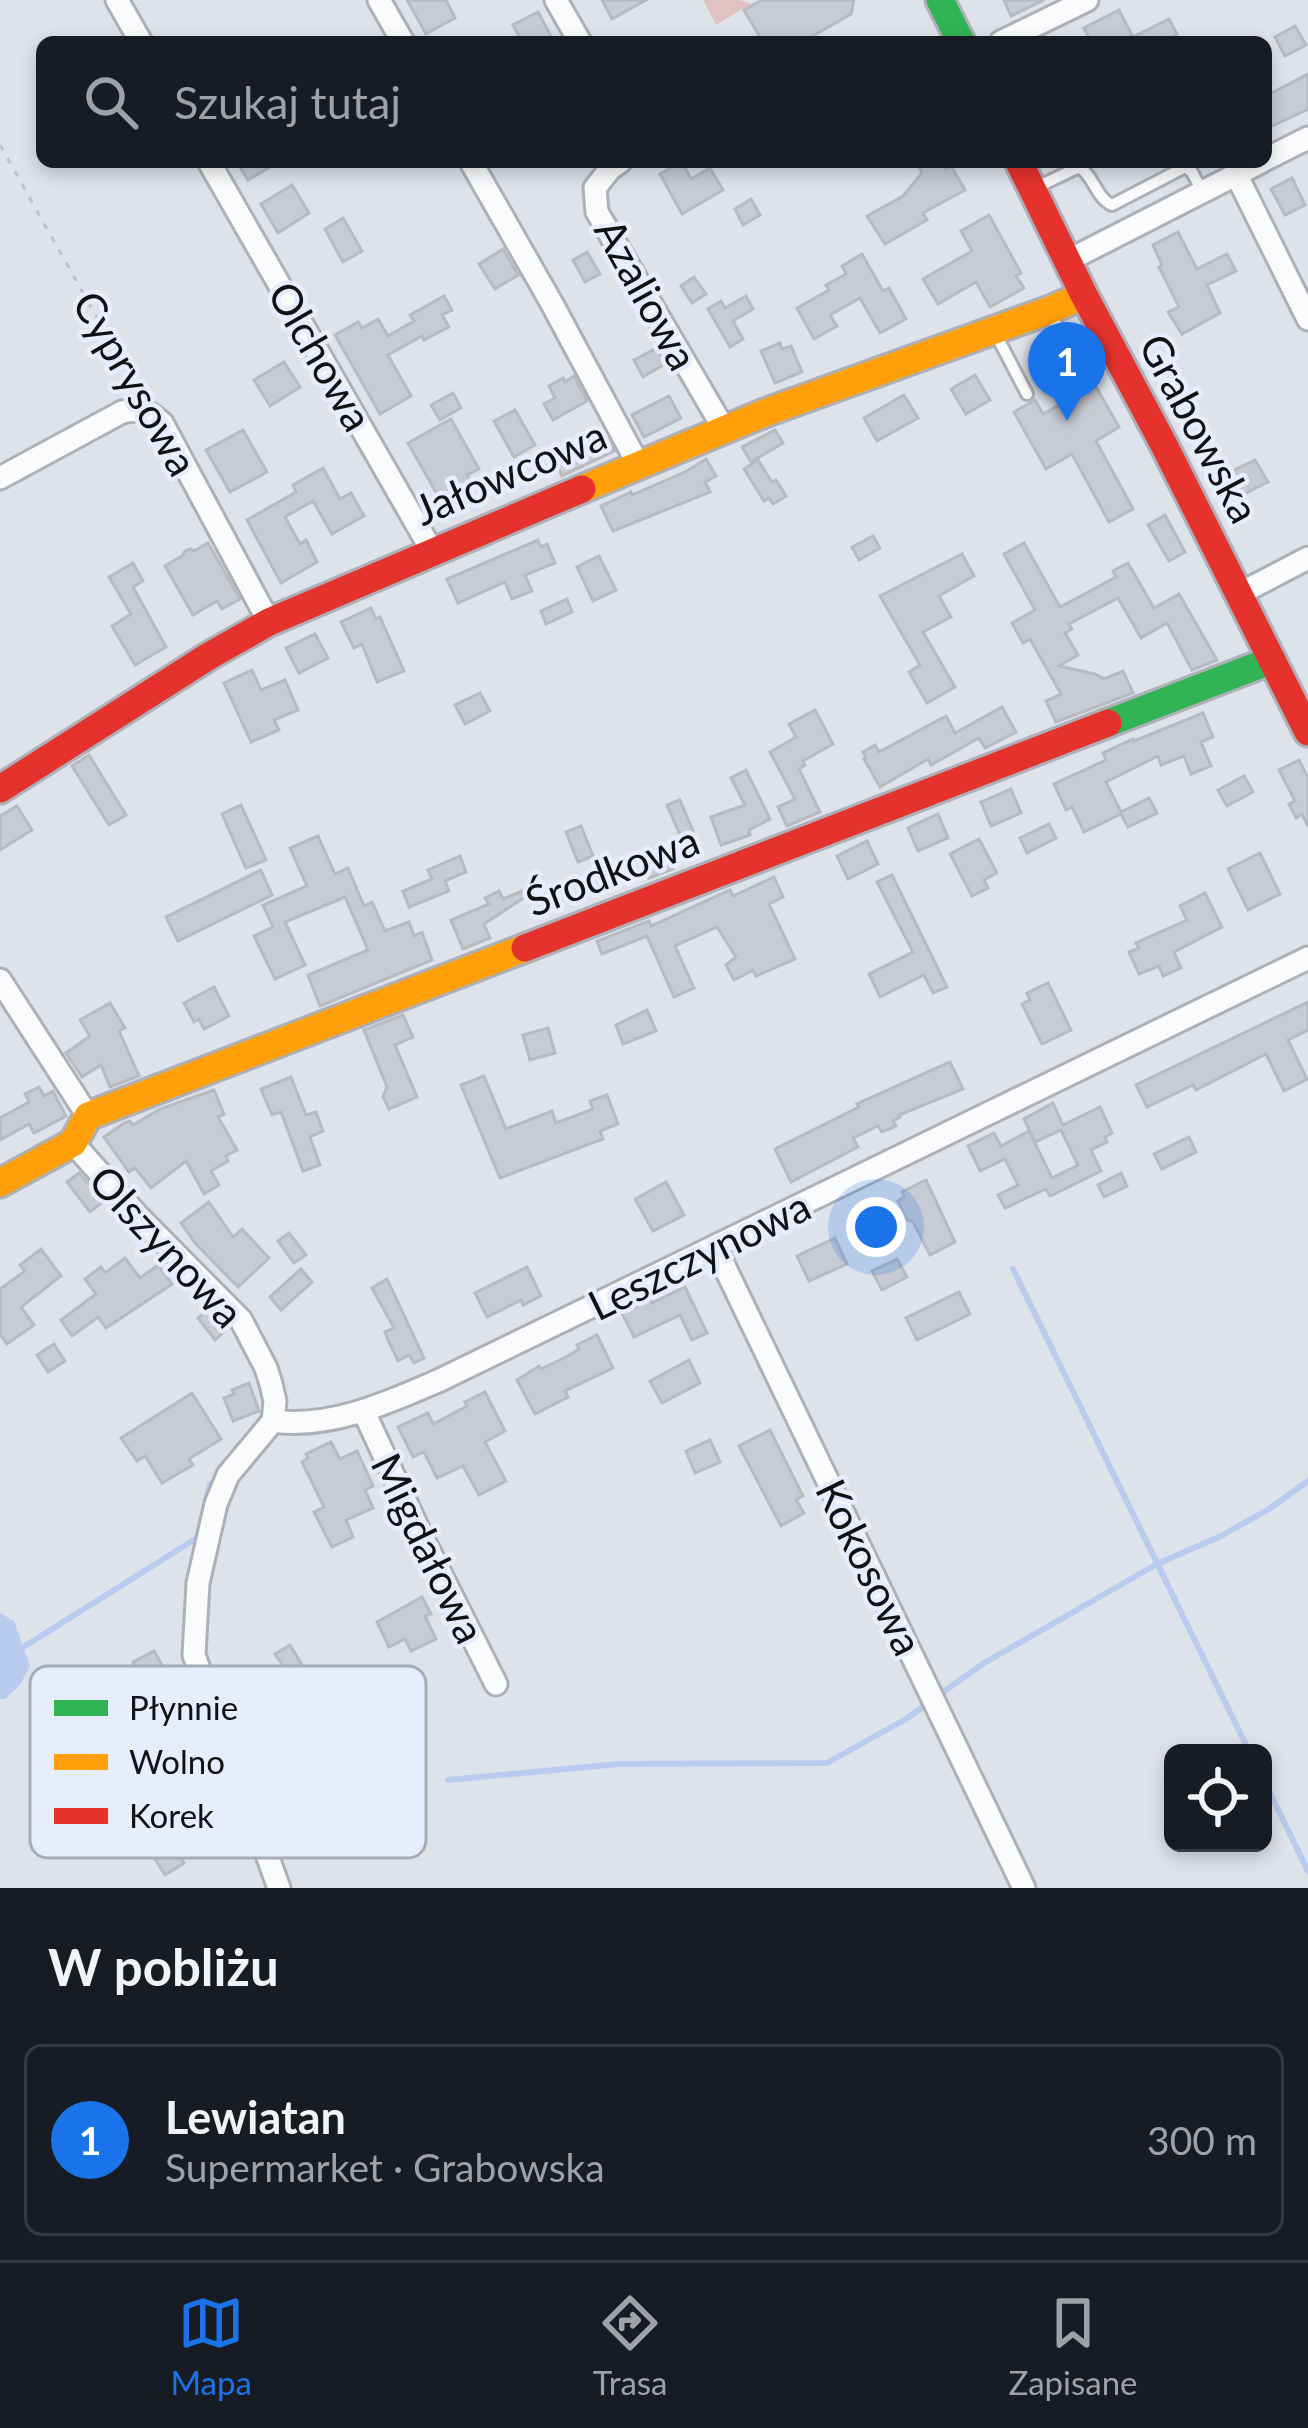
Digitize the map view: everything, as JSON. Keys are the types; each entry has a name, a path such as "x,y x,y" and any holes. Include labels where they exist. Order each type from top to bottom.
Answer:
{"street":[{"path":"117,0 138,36"},
{"path":"379,0 400,36"},
{"path":"556,0 577,36"},
{"path":"940,0 959,36"},
{"path":"1013,36 1087,0"},
{"path":"1272,157 1308,139"},
{"name":"Olchowa","path":"212,168 432,550"},
{"path":"474,168 638,464"},
{"name":"Azaliowa","path":"614,168 596,188 597,212 724,429"},
{"name":"Grabowska","path":"1022,168 1308,732"},
{"path":"1067,261 1248,168"},
{"path":"1236,174 1308,319"},
{"name":"Jałowcowa","path":"0,790 269,622 724,429 1084,295"},
{"path":"0,478 122,412 150,412"},
{"name":"Cyprysowa","path":"150,412 162,424 269,622"},
{"path":"1239,594 1308,558"},
{"name":"Środkowa","path":"88,1116 1272,660"},
{"name":"Leszczynowa","path":"273,1421 290,1423 364,1412 438,1381 1308,958"},
{"name":"Olszynowa","path":"0,980 88,1116"},
{"path":"0,1184 73,1143 88,1116"},
{"name":"Olszynowa","path":"73,1143 241,1320 266,1368 274,1401 273,1421"},
{"name":"Kokosowa","path":"715,1246 1024,1888"},
{"name":"Migdałowa","path":"364,1412 496,1684"},
{"path":"198,1666 194,1655 198,1583 221,1489 273,1421"},
{"path":"268,1858 279,1888"}],"lane":[{"path":"1032,189 1077,168"},
{"path":"1080,168 1104,202 1112,205 1183,168"},
{"path":"1186,168 1202,191"},
{"path":"1051,310 1071,357 1089,360 1112,349"},
{"path":"992,328 1027,394"}],"path":[{"name":"Cyprysowa","path":"0,146 150,412"}],"shaded area":[{"path":"703,0 740,0 751,4 716,25"}],"water":[{"path":"0,1613 14,1621 30,1666 5,1699 0,1699"}],"building":[{"path":"407,0 446,0 455,18 426,34"},
{"path":"602,0 646,0 612,19"},
{"path":"762,0 854,0 851,14 812,36 759,36 744,10"},
{"path":"1004,0 1044,0 1011,16"},
{"path":"1119,10 1132,36 1088,36 1084,28"},
{"path":"538,12 551,36 519,36 513,25"},
{"path":"1169,19 1177,34 1173,36 1135,36"},
{"path":"1295,26 1306,45 1285,56 1275,37"},
{"path":"1308,74 1308,109 1272,126 1272,93"},
{"path":"241,168 268,168 248,180"},
{"path":"685,168 691,179 710,168 723,190 682,214 660,174"},
{"path":"919,168 952,168 965,190 923,213 927,220 885,244 867,216 903,196 922,173"},
{"path":"1292,178 1305,205 1285,215 1271,189"},
{"path":"292,185 309,213 278,233 261,204"},
{"path":"751,199 760,215 743,225 735,209"},
{"path":"989,215 1021,273 1016,276 1024,288 990,307 976,282 938,304 923,279 972,251 961,231"},
{"path":"343,218 362,251 343,262 325,229"},
{"path":"1178,232 1197,269 1227,254 1236,271 1207,285 1220,313 1182,334 1168,312 1179,307 1153,245"},
{"path":"503,249 518,275 495,289 479,264"},
{"path":"587,252 600,274 585,282 573,260"},
{"path":"862,254 906,319 880,333 860,298 830,315 837,326 814,339 797,308 829,290 826,285 846,274 842,266"},
{"path":"694,277 706,294 692,303 681,286"},
{"path":"444,296 452,310 442,315 449,327 388,355 411,396 380,414 335,335 358,322 362,328 378,319 388,336 414,321 410,315"},
{"path":"746,296 753,309 733,321 743,339 730,347 708,309 721,301 725,308"},
{"path":"780,343 782,349 791,346 802,372 775,383 761,351"},
{"path":"657,348 665,364 643,377 634,360"},
{"path":"284,362 300,387 270,406 254,380"},
{"path":"975,375 990,400 966,414 951,389"},
{"path":"574,376 587,401 553,420 544,404 555,398 549,386"},
{"path":"1095,385 1119,427 1096,441 1133,509 1109,522 1072,454 1046,469 1014,412 1035,400 1043,414"},
{"path":"453,393 461,408 440,420 431,405"},
{"path":"904,395 918,418 877,441 864,418"},
{"path":"669,396 681,418 644,437 632,415"},
{"path":"515,410 535,445 514,457 494,421"},
{"path":"451,419 479,469 467,475 473,486 442,503 408,443"},
{"path":"243,430 267,472 230,492 206,450"},
{"path":"775,430 783,443 751,462 742,447"},
{"path":"603,431 614,451 562,476 556,463 589,448 585,441"},
{"path":"706,459 716,476 705,482 710,492 613,531 601,506"},
{"path":"758,460 786,496 773,504 769,498 764,501 744,469"},
{"path":"1255,460 1268,482 1242,495 1231,472"},
{"path":"323,468 340,499 351,493 364,516 332,534 313,501 285,517 300,544 306,540 317,562 281,583 247,520 296,492 293,485"},
{"path":"1165,515 1185,552 1169,561 1148,525"},
{"path":"873,536 880,548 859,560 852,547"},
{"path":"538,540 541,547 547,544 555,563 525,575 532,591 512,599 505,582 458,603 447,579"},
{"path":"208,543 240,599 222,609 217,601 193,615 165,566"},
{"path":"1024,543 1060,607 1116,577 1113,571 1128,563 1154,608 1179,594 1217,660 1192,670 1167,623 1141,638 1118,598 1069,624 1072,629 1065,633 1078,655 1059,666 1104,679 1123,671 1133,693 1056,722 1046,701 1061,694 1030,639 1023,643 1012,623 1035,610 1004,554"},
{"path":"962,554 974,576 939,596 951,617 923,632 955,687 927,703 909,672 920,665 880,596"},
{"path":"599,556 616,590 593,601 577,567"},
{"path":"133,563 143,581 133,587 166,647 135,665 112,626 131,614 109,577"},
{"path":"567,599 572,612 546,624 541,611"},
{"path":"371,608 376,619 380,617 404,671 377,682 362,644 354,648 341,622"},
{"path":"315,634 328,658 299,673 286,648"},
{"path":"252,670 261,690 285,680 298,710 274,720 279,730 251,742 224,683"},
{"path":"480,693 490,711 465,724 455,705"},
{"path":"1002,707 1016,732 985,748 979,738 931,765 928,759 880,787 864,759 863,752 875,745 879,752 946,716 955,733"},
{"path":"815,710 833,744 803,761 799,769 820,812 787,826 778,807 795,799 770,752 796,737 789,724"},
{"path":"1203,713 1213,737 1201,742 1211,766 1191,774 1184,756 1161,765 1158,756 1106,782 1121,812 1149,798 1157,813 1128,827 1121,814 1084,832 1072,807 1066,810 1054,784 1106,760 1103,753"},
{"path":"89,755 126,815 109,825 72,766"},
{"path":"1299,760 1308,778 1308,826 1302,814 1296,818 1289,804 1295,801 1279,770"},
{"path":"746,770 770,819 749,830 750,835 721,845 711,817 745,805 731,778"},
{"path":"1244,776 1253,792 1227,806 1218,790"},
{"path":"1011,789 1021,813 991,826 981,802"},
{"path":"680,800 700,848 688,853 667,805"},
{"path":"241,805 266,860 246,868 222,814"},
{"path":"17,806 32,830 0,850 0,816"},
{"path":"938,814 948,838 918,851 908,828"},
{"path":"1049,824 1056,838 1027,853 1020,838"},
{"path":"581,826 593,856 578,862 566,832"},
{"path":"318,836 335,874 348,868 364,906 372,902 385,931 409,922 414,936 422,932 432,960 320,1006 308,975 368,950 345,897 285,922 305,965 275,979 254,936 273,927 263,905 307,886 290,848"},
{"path":"979,839 997,873 984,880 988,888 972,896 950,854"},
{"path":"867,841 878,864 848,879 837,856"},
{"path":"664,846 673,869 649,878 640,855"},
{"path":"1260,853 1280,894 1248,910 1228,869"},
{"path":"460,856 466,872 445,881 449,891 409,907 403,891 432,879 428,870"},
{"path":"261,870 272,895 178,941 166,917"},
{"path":"892,875 947,987 933,993 924,975 880,997 869,974 913,952 877,882"},
{"path":"774,877 783,897 769,904 795,959 734,980 726,965 736,957 717,927 675,946 694,988 674,997 647,936 602,954 597,941 649,921 651,926 730,890 733,896"},
{"path":"499,891 503,899 522,891 525,897 484,924 490,938 463,949 451,920 489,904 485,898"},
{"path":"1205,893 1222,927 1174,952 1181,968 1163,976 1159,966 1139,974 1129,952 1139,948 1136,943 1187,920 1180,906"},
{"path":"1048,983 1071,1030 1042,1044 1022,1004 1030,1000 1027,993"},
{"path":"214,987 229,1016 204,1029 199,1019 194,1022 184,1003"},
{"path":"1308,1002 1308,1030 1288,1040 1307,1079 1284,1091 1266,1054 1196,1090 1193,1085 1147,1107 1136,1085"},
{"path":"110,1003 125,1028 119,1031 139,1076 110,1087 101,1065 82,1077 66,1053 90,1036 80,1020"},
{"path":"647,1010 656,1031 623,1044 616,1025"},
{"path":"403,1015 413,1037 395,1045 417,1097 389,1109 383,1097 387,1087 364,1030"},
{"path":"548,1028 555,1053 530,1060 523,1035"},
{"path":"950,1062 963,1089 899,1115 893,1121 896,1126 882,1132 878,1126 853,1138 858,1147 791,1182 775,1149 859,1107 857,1104"},
{"path":"484,1076 506,1129 552,1111 556,1123 593,1109 590,1101 607,1095 618,1124 600,1131 603,1139 500,1178 461,1085"},
{"path":"291,1077 306,1115 316,1112 323,1131 310,1137 320,1165 303,1171 281,1112 272,1115 261,1089"},
{"path":"39,1087 44,1096 53,1091 66,1116 34,1133 29,1124 0,1140 0,1118 29,1102 25,1094"},
{"path":"214,1090 224,1114 218,1117 237,1150 211,1171 219,1185 204,1194 186,1161 151,1188 135,1168 129,1172 104,1137 124,1123 133,1125 160,1109"},
{"path":"1053,1103 1063,1125 1100,1107 1112,1133 1105,1137 1107,1142 1091,1150 1101,1171 1050,1196 1046,1189 1005,1208 998,1195 1018,1185 1005,1159 980,1171 968,1146 994,1133 1001,1146 1029,1131 1052,1178 1078,1165 1061,1130 1035,1142 1024,1119"},
{"path":"1189,1137 1196,1152 1162,1169 1154,1154"},
{"path":"79,1173 104,1201 90,1212 67,1182"},
{"path":"1121,1173 1127,1186 1104,1197 1098,1185"},
{"path":"926,1180 955,1242 930,1255 898,1201 904,1197 902,1192"},
{"path":"666,1182 684,1215 653,1231 635,1199"},
{"path":"209,1202 233,1237 242,1229 269,1258 238,1287 181,1223"},
{"path":"289,1233 306,1255 294,1263 278,1241"},
{"path":"835,1238 847,1264 809,1281 797,1256"},
{"path":"41,1249 61,1276 21,1307 34,1325 7,1344 0,1334 0,1289 25,1271 20,1265"},
{"path":"125,1258 140,1278 158,1265 172,1284 106,1328 98,1317 72,1336 61,1320 96,1294 85,1279 101,1267 105,1273"},
{"path":"897,1259 907,1277 882,1290 872,1271"},
{"path":"527,1267 541,1296 487,1317 475,1293"},
{"path":"301,1269 312,1282 281,1310 270,1297"},
{"path":"387,1279 424,1358 414,1363 409,1355 398,1361 385,1332 394,1328 372,1288"},
{"path":"685,1287 707,1333 692,1340 680,1315 634,1337 622,1313"},
{"path":"959,1292 970,1314 917,1340 906,1318"},
{"path":"209,1309 226,1330 215,1340 198,1318"},
{"path":"597,1335 613,1368 565,1391 568,1397 535,1414 517,1380 568,1356 579,1349 577,1345"},
{"path":"54,1344 65,1361 48,1372 37,1355"},
{"path":"689,1360 700,1383 662,1403 650,1381"},
{"path":"249,1383 259,1411 233,1421 224,1398"},
{"path":"485,1392 505,1431 485,1442 506,1481 479,1495 463,1466 437,1478 424,1452 413,1457 398,1427 428,1413 433,1424"},
{"path":"192,1393 221,1439 189,1459 193,1465 162,1483 145,1456 137,1461 121,1438"},
{"path":"770,1430 803,1496 796,1500 804,1513 781,1526 739,1446"},
{"path":"710,1440 720,1462 695,1473 686,1451"},
{"path":"331,1442 340,1459 357,1451 373,1486 365,1490 373,1508 346,1520 353,1537 332,1547 314,1512 324,1507 302,1462 306,1454"},
{"path":"422,1597 436,1639 411,1651 405,1639 389,1647 377,1622"},
{"path":"290,1645 303,1666 283,1666 275,1654"},
{"path":"154,1651 162,1666 135,1666 133,1662"},
{"path":"154,1858 181,1858 184,1863 165,1875"}],"waterway":[{"path":"1013,1269 1246,1744"},
{"path":"939,1695 984,1663 1157,1564 1221,1536 1308,1481"},
{"path":"25,1646 197,1538 210,1484"},
{"path":"448,1780 619,1764 827,1763 928,1703"},
{"path":"1272,1797 1308,1871"}],"traffic: fast":[{"path":"940,0 958,36"},
{"path":"1108,723 1272,660"}],"traffic: slow":[{"path":"582,489 767,412 1084,295"},
{"path":"0,1183 73,1143 88,1116 525,948"}],"traffic: jam":[{"path":"1022,168 1308,732"},
{"path":"0,789 269,622 582,489"},
{"path":"525,948 1108,723"}],"place":[{"name":"Lewiatan","path":"1067,421"}]}
